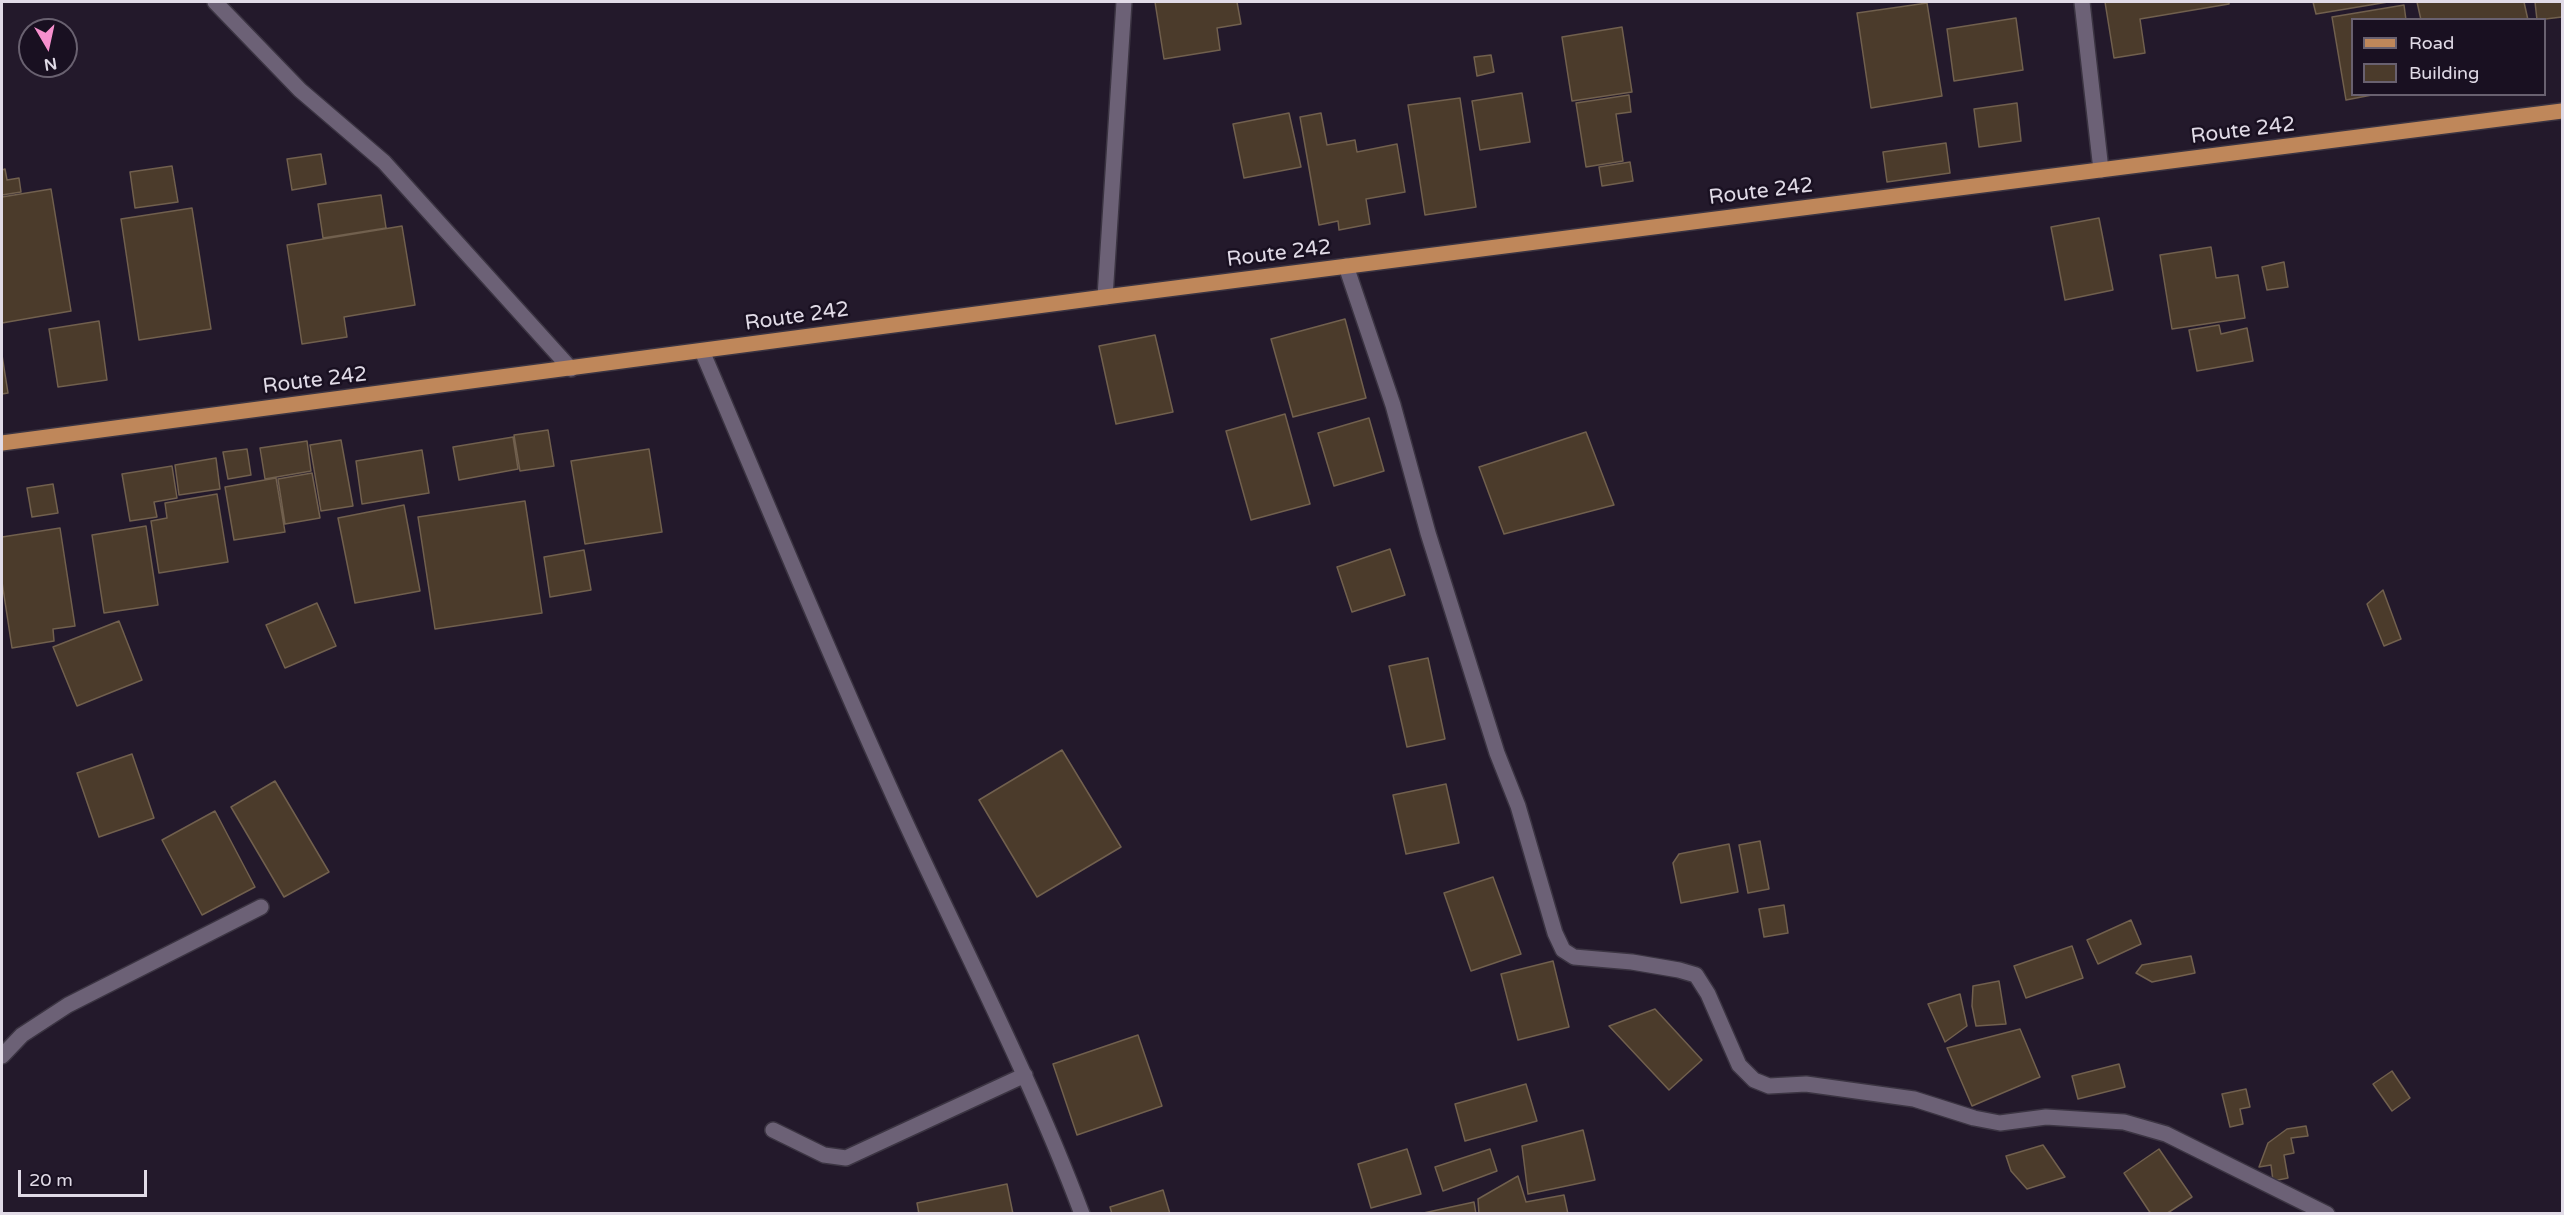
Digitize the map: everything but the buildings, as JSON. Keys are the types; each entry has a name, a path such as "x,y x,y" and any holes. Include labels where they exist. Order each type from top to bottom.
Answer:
{"main road":[{"name":"Route 242","path":"2,443 1105,297 2562,111"}],"street":[{"path":"215,2 300,90 384,162 571,369"},
{"path":"1105,297 1124,2"},
{"path":"2082,2 2101,170"},
{"path":"1346,266 1393,405 1428,533 1490,731 1518,807 1555,933 1563,950 1574,957 1680,969 1696,975 1708,994 1739,1065 1754,1080 1769,1086 1806,1084 1914,1099 1974,1118 2000,1122 2046,1117 2124,1122 2166,1134 2327,1214"},
{"path":"702,351 889,786 1055,1142 1082,1214"},
{"path":"2,1056 22,1035 68,1005 261,907"},
{"path":"773,1130 824,1155 846,1158 1025,1075"}]}
